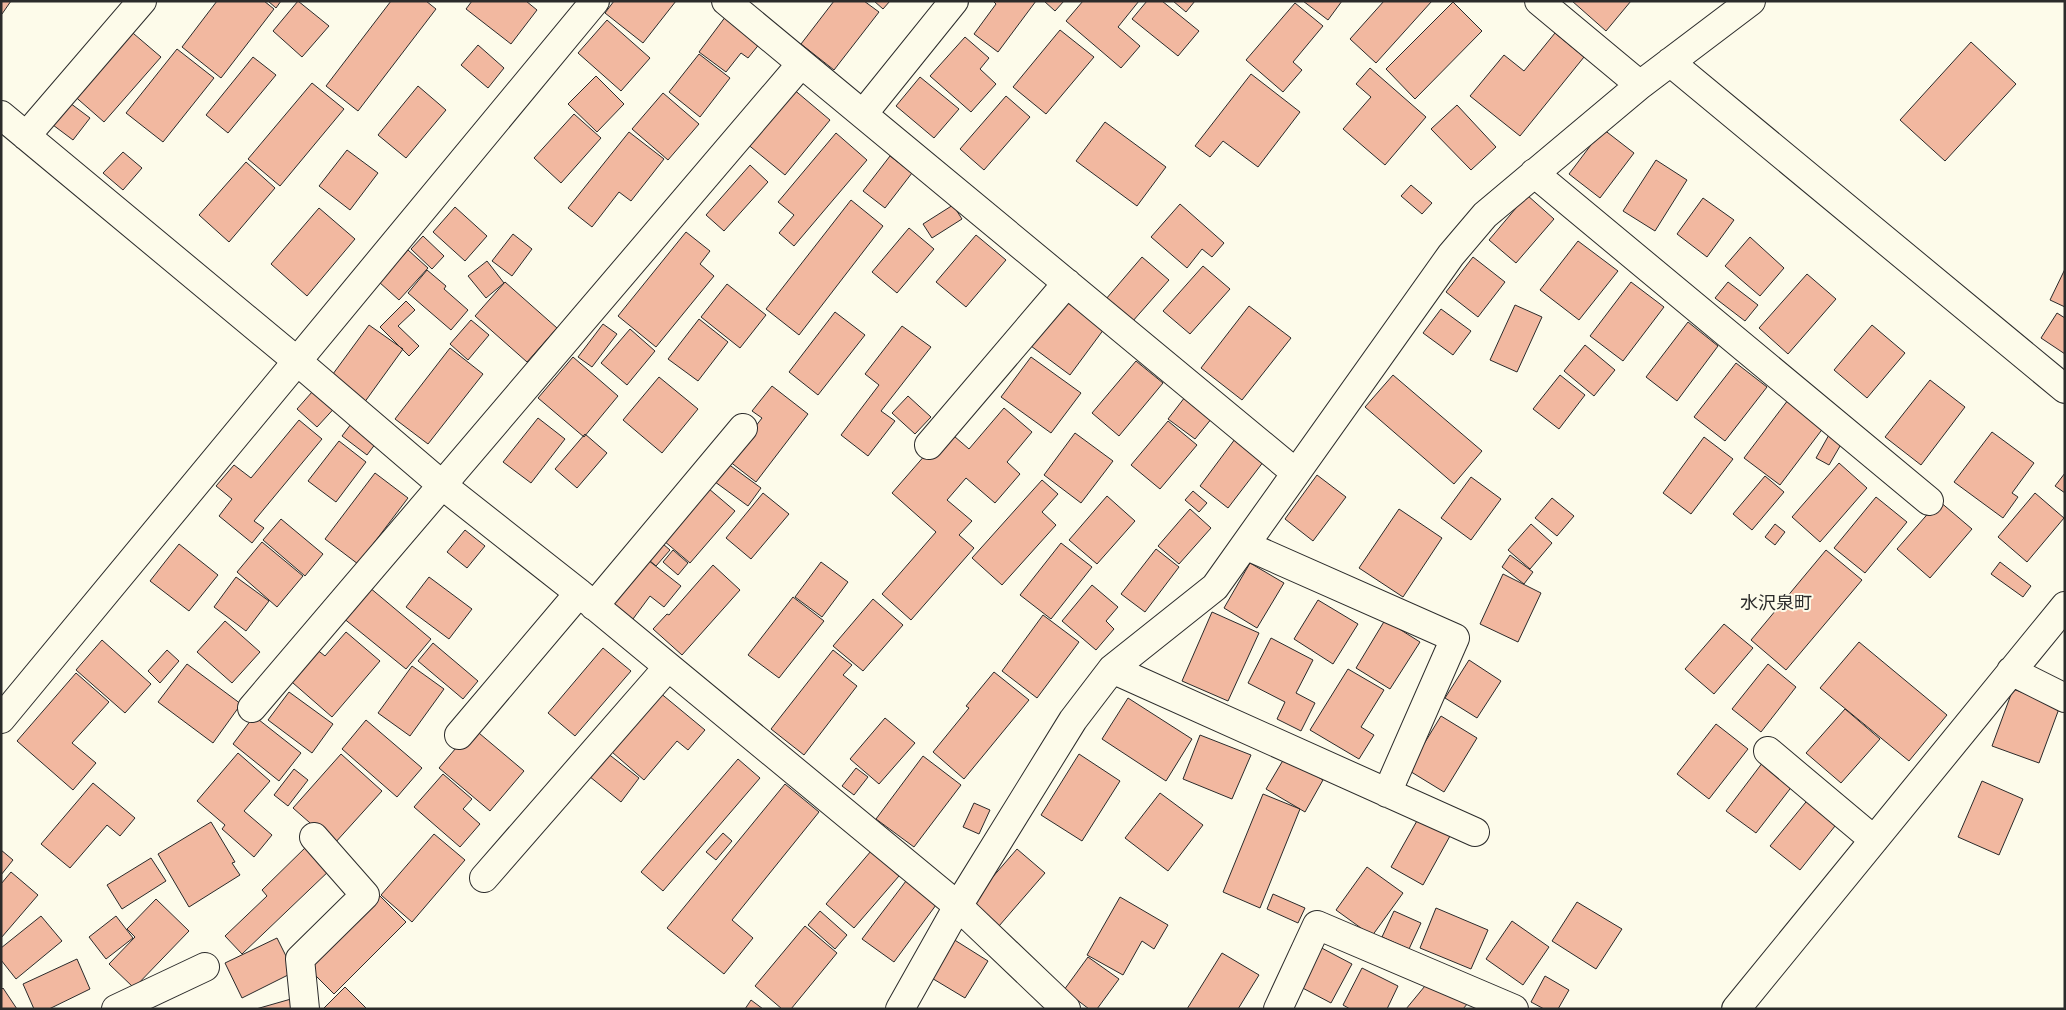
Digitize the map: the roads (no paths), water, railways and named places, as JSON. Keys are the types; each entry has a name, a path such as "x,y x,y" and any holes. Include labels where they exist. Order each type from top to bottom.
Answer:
{"street":[{"path":"26,136 142,1"},
{"path":"1,719 594,1"},
{"path":"726,1 1296,473"},
{"path":"863,114 954,1"},
{"path":"1539,1 1640,85"},
{"path":"900,1009 958,906 1073,720 1112,669 1215,587 1451,255 1485,215 1534,173 1640,85 1751,1"},
{"path":"1670,62 2065,389"},
{"path":"252,708 802,64"},
{"path":"1,116 297,361 442,485 586,600 958,906 1066,1009"},
{"path":"1534,173 1929,501"},
{"path":"929,445 1067,283"},
{"path":"459,735 586,600 743,428"},
{"path":"1245,545 1455,638 1387,793"},
{"path":"1736,1009 2065,606"},
{"path":"484,878 668,667"},
{"path":"1112,669 1475,832"},
{"path":"2011,671 2065,698"},
{"path":"1768,751 1874,840"},
{"path":"305,1009 300,959 365,895 314,837"},
{"path":"1278,1009 1318,925 1514,1009"},
{"path":"116,1009 205,967"}],"district":[{"name":"水沢泉町","path":"1776,603"}]}
